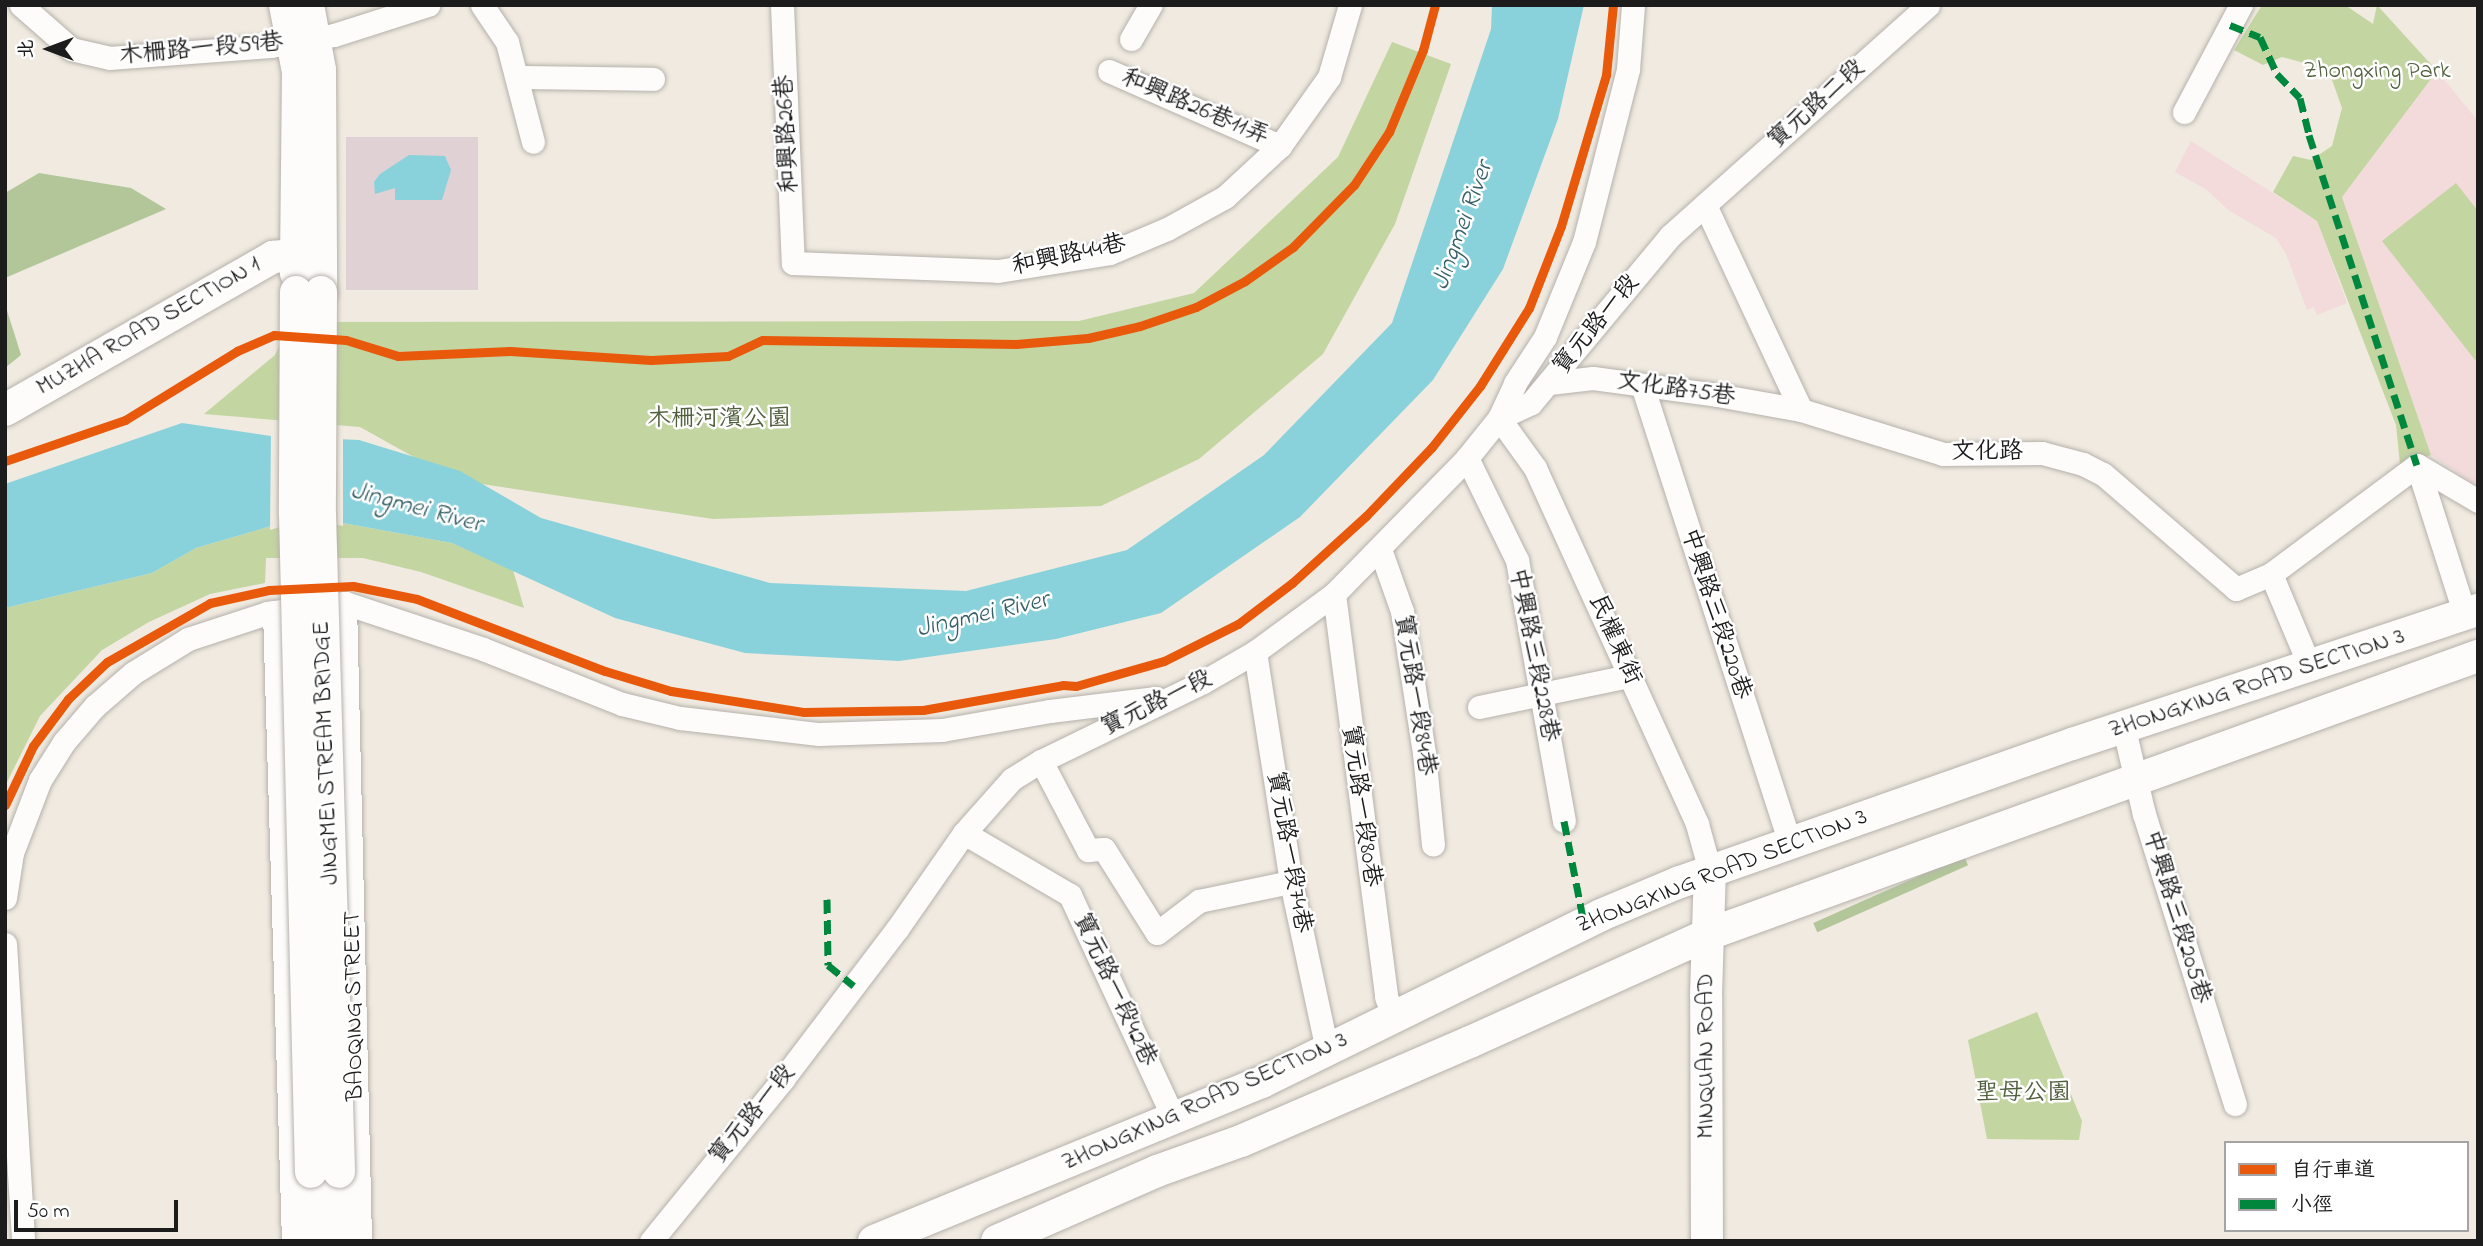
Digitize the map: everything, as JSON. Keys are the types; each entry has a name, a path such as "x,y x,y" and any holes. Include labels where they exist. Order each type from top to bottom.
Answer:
{"street":[{"name":"木柵路一段59巷","path":"21,5 71,49 108,58 303,40 428,5"},
{"path":"285,5 303,40"},
{"path":"308,5 298,72 309,252"},
{"path":"482,5 507,42 533,142"},
{"name":"和興路26巷","path":"782,5 793,263"},
{"path":"1131,39 1151,5"},
{"name":"和興路44巷","path":"793,263 998,271 1110,253 1167,229 1225,197 1280,146 1329,77 1350,5"},
{"path":"1499,418 1515,383 1545,337 1584,242 1628,69 1633,5"},
{"name":"寶元路二段","path":"1705,205 1928,5"},
{"path":"2184,113 2241,5"},
{"name":"和興路26巷11弄","path":"1109,71 1280,146"},
{"path":"517,77 653,79"},
{"path":"1705,205 1801,410"},
{"name":"寶元路一段","path":"652,1241 783,1079 897,929 964,832 1012,779 1041,761 1176,695 1255,652 1334,594 1380,550 1466,458 1499,418 1531,403 1670,236 1705,205"},
{"name":"JINGMEI STREAM BRIDGE","path":"309,252 309,292 295,513 325,1172"},
{"name":"MUZHA ROAD SECTION 1","path":"5,410 264,262 309,252"},
{"name":"文化路75巷","path":"1549,383 1593,378 1801,410"},
{"name":"中興路三段220巷","path":"1642,385 1790,843"},
{"name":"文化路","path":"1801,410 1943,454 2042,453 2083,464 2104,474 2236,589 2271,574 2417,465"},
{"name":"民權東街","path":"1499,418 1535,468 1697,824 1710,872"},
{"name":"中興路三段228巷","path":"1466,458 1517,560 1564,821"},
{"path":"2417,465 2478,501"},
{"path":"2417,465 2472,613"},
{"name":"寶元路一段84巷","path":"1380,550 1402,611 1424,753 1433,845"},
{"path":"2271,574 2310,667"},
{"name":"寶元路一段80巷","path":"1334,594 1386,997 1394,1017"},
{"path":"5,898 12,853 40,780 64,743 95,706 133,673 188,639 237,621 274,612 345,603 483,649 621,704 680,718 820,734 942,730 1049,711 1176,695"},
{"name":"BAOQING STREET","path":"345,603 360,1241"},
{"path":"274,612 293,1241"},
{"name":"ZHONGXING ROAD SECTION 3","path":"874,1241 1175,1121 1327,1050 1601,915 1710,872 2072,744 2472,613"},
{"name":"寶元路一段74巷","path":"1255,652 1291,882 1327,1050"},
{"name":"ZHONGXING ROAD SECTION 3","path":"997,1241 1157,1171 1241,1141 1709,934 2137,777 2478,656"},
{"path":"1479,707 1619,678 1628,671"},
{"name":"中興路三段205巷","path":"2124,729 2148,827 2235,1104"},
{"path":"1041,761 1088,850 1104,849 1157,933 1199,901 1291,882"},
{"name":"寶元路一段42巷","path":"964,832 1070,895 1175,1121"},
{"name":"MINQUAN ROAD","path":"1707,1241 1706,995 1710,872"},
{"path":"5,944 23,1241"},
{"path":"312,1241 325,1172"},
{"path":"325,1172 341,1241"}],"shaded area":[{"path":"2437,71 2478,121 2478,486 2431,455 2342,197"},
{"path":"346,137 478,137 478,290 346,290"},
{"path":"2191,141 2317,221 2347,303 2317,315 2314,307 2307,310 2286,254 2276,238 2228,210 2207,190 2175,172"}],"green space":[{"name":"Zhongxing Park","path":"2262,5 2345,5 2373,24 2377,5 2437,71 2342,197 2431,455 2400,464 2396,425 2317,221 2273,192 2293,156 2311,160 2332,146 2342,108 2331,77 2308,64 2282,57 2263,65 2234,50"},
{"name":"木柵河濱公園","path":"1392,42 1451,64 1395,224 1323,354 1199,459 1101,506 713,519 455,480 360,427 204,414 275,355 291,322 1079,321 1194,293 1338,157"},
{"path":"39,173 131,188 166,209 5,278 5,193"},
{"path":"2456,183 2478,211 2478,358 2475,360 2382,241"},
{"path":"5,304 21,355 5,368"},
{"path":"305,516 452,543 513,570 524,608 421,572 363,558 266,558 265,583 210,594 149,622 102,650 40,716 5,786 5,608 152,573 196,548"},
{"path":"1964,856 1968,865 1817,932 1813,923"},
{"name":"聖母公園","path":"2037,1012 2082,1121 2079,1140 1987,1139 1968,1040"}],"water":[{"name":"Jingmei River","path":"1492,5 1584,5 1558,119 1503,269 1433,380 1300,517 1161,613 1056,639 899,661 745,653 615,618 452,543 305,516 196,548 152,573 5,608 5,484 182,423 271,436 359,440 460,471 541,518 770,583 966,591 1127,550 1264,455 1392,323 1491,29"},
{"path":"409,155 445,156 451,170 442,200 395,200 395,188 375,194 374,182 380,174"}],"pier":[{"path":"271,433 343,436 343,526 306,519 270,530"}],"marked path":[{"path":"2230,25 2260,37 2277,74 2300,98 2309,135 2417,465"},
{"path":"1564,821 1584,923"},
{"path":"827,899 828,965 854,986"}],"cycle path":[{"path":"5,461 125,420 237,351 274,335 346,340 398,356 510,351 651,360 728,356 763,340 1016,344 1088,338 1140,326 1196,307 1245,281 1293,247 1354,185 1389,132 1423,50 1435,5"},
{"path":"5,805 33,746 68,699 107,662 210,603 269,590 353,586 417,599 605,671 671,691 804,712 923,710 1063,685 1076,686 1164,661 1238,624 1292,583 1366,516 1432,447 1480,386 1529,308 1561,226 1606,75 1613,5"}]}
